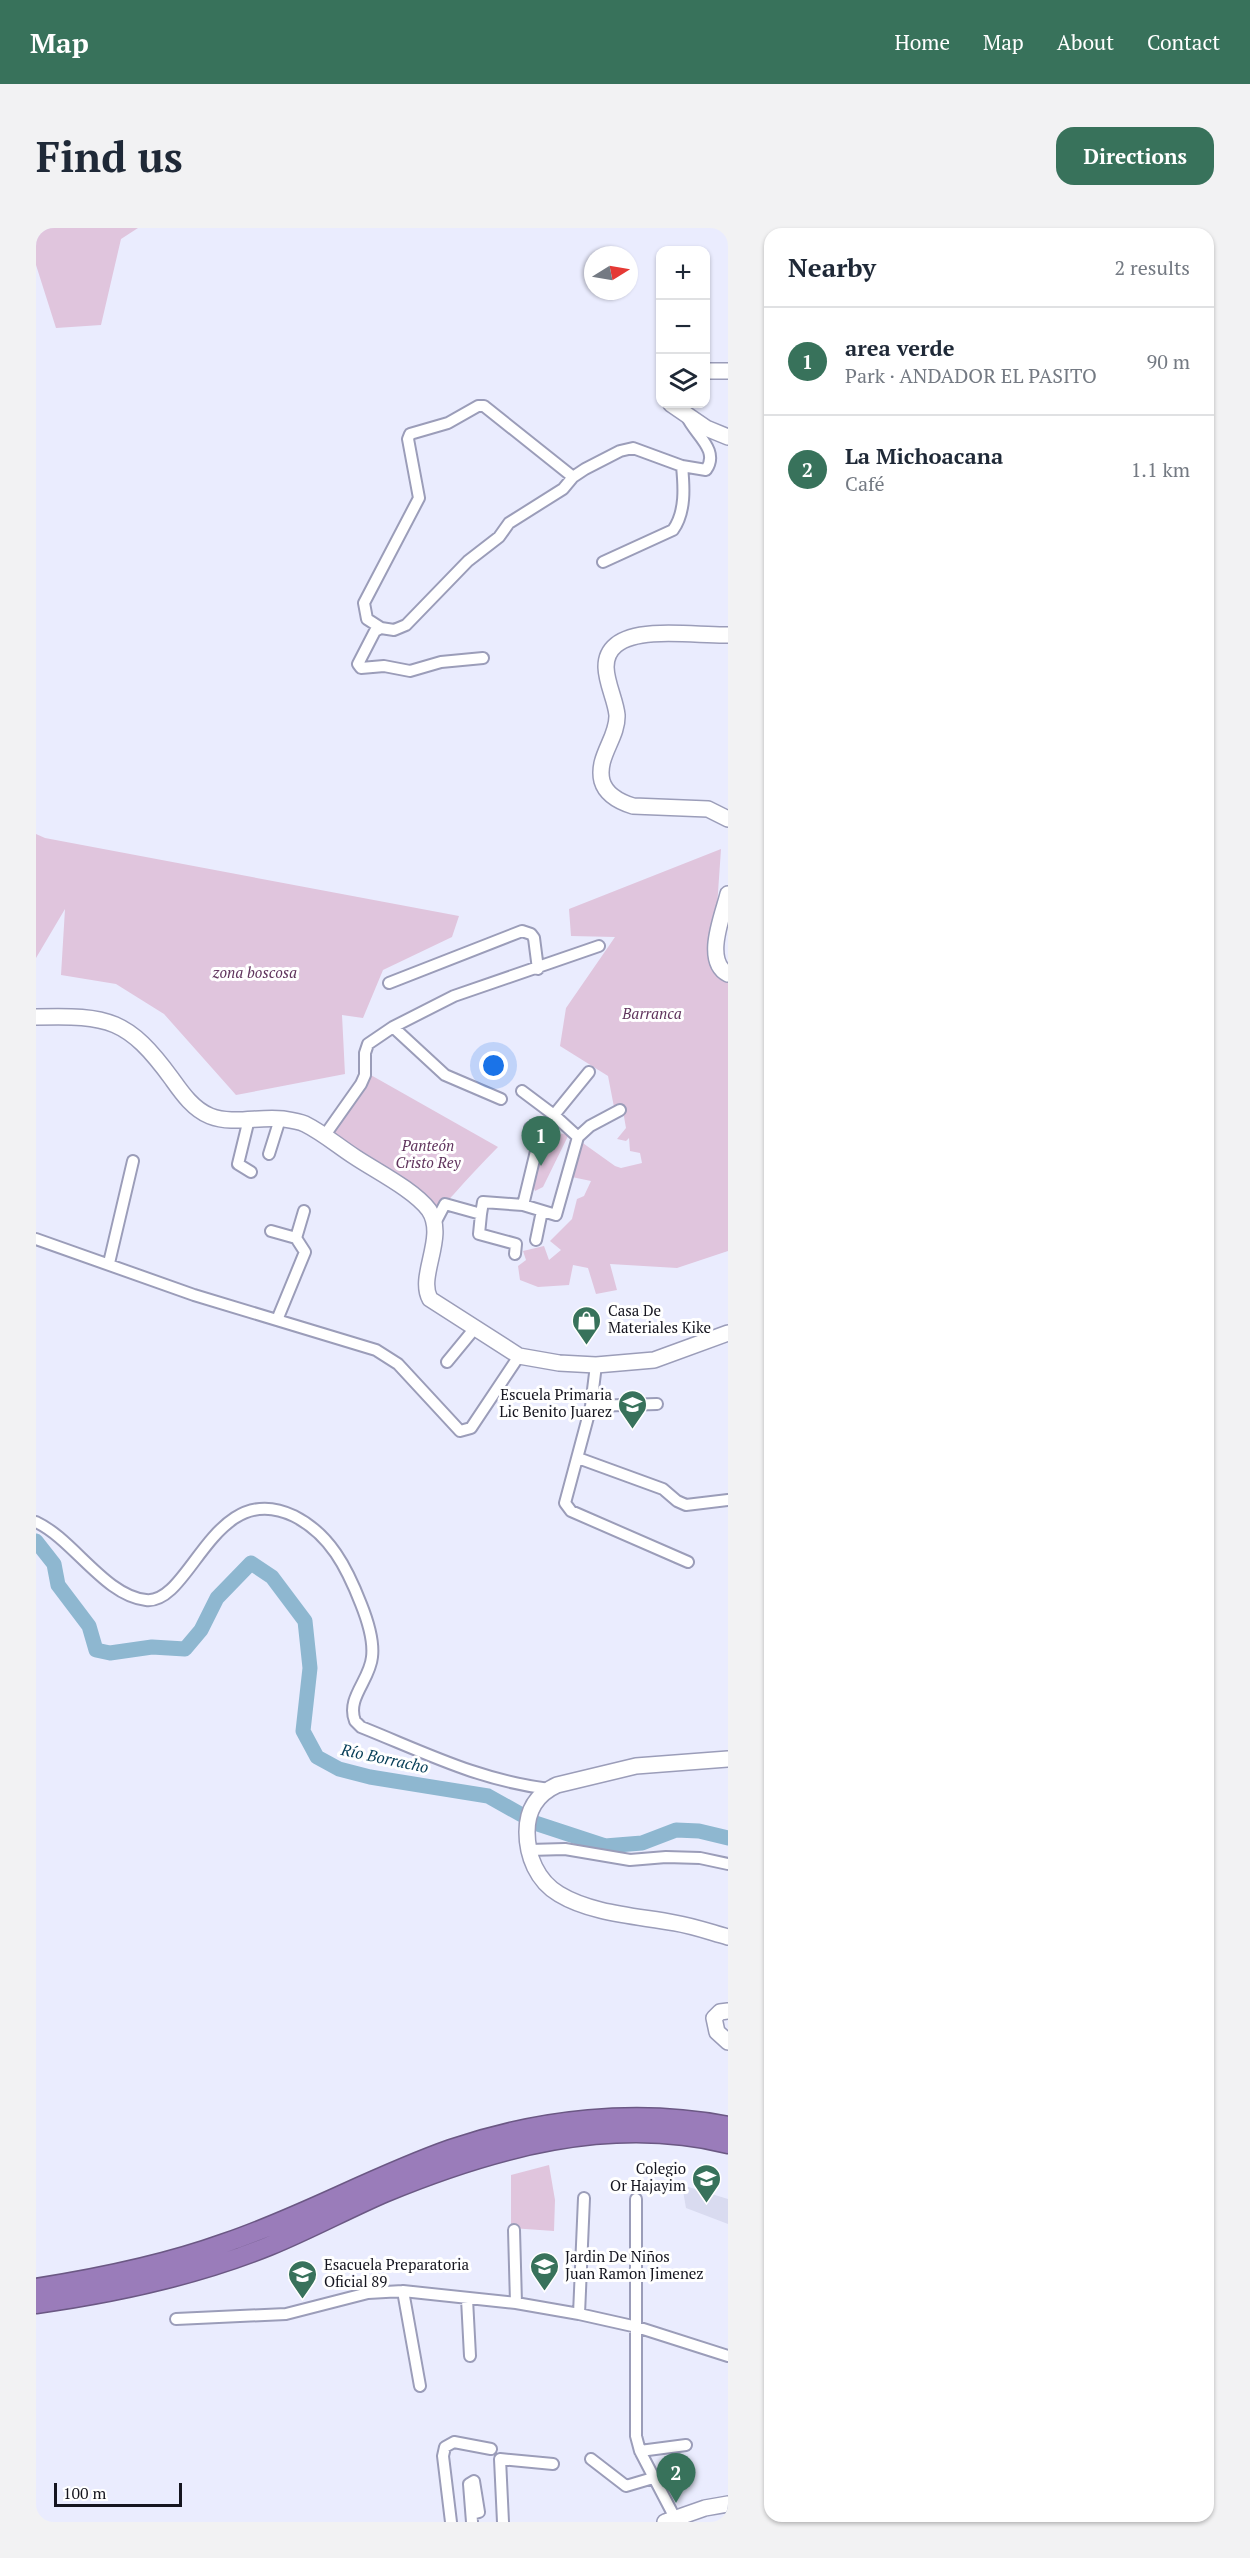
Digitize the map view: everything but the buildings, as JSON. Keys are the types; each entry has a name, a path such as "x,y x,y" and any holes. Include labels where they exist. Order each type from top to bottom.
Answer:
{"highway":[{"path":"36,2288 82,2281 205,2250 265,2228 452,2149 525,2129 592,2119 658,2117 728,2126"},
{"path":"36,2304 81,2297 222,2263 268,2246 383,2194 458,2164 531,2145 596,2134 662,2133 728,2144"}],"main road":[{"path":"710,371 728,371"},
{"path":"676,408 706,428 728,437"},
{"path":"728,635 649,634 624,640 612,648 607,659 607,669 616,722 602,770 607,790 622,802 633,806 708,809 728,819"},
{"path":"728,894 716,951 719,966 728,974"},
{"path":"36,1017 106,1021 123,1027 146,1046 198,1110 229,1120 280,1119 302,1123 325,1135 421,1202 429,1210 434,1225 434,1248 426,1293 435,1303 519,1356 596,1365 654,1360 728,1332"},
{"path":"728,1759 636,1766 608,1771 549,1789 531,1807 527,1830 529,1850 536,1871 558,1894 597,1908 678,1924 728,1937"},
{"path":"728,2011 720,2012 714,2018 717,2032 728,2042"},
{"path":"672,2521 728,2504"}],"street":[{"path":"573,477 484,406 478,406 448,423 410,434 408,440 419,498 364,603 367,619 381,628 394,630 406,625 468,561 498,538 508,523 563,489 573,477 627,449 638,448 682,466 703,471 708,469 711,460 707,446 693,429 687,417"},
{"path":"603,562 673,530 681,511 684,484 682,466"},
{"path":"381,628 373,634 368,647 359,659 359,668 384,666 410,671 448,661 483,658"},
{"path":"390,983 522,931 531,934 534,938 538,969"},
{"path":"325,1135 361,1084 365,1075 365,1053 368,1044 393,1027 454,996 538,969 598,946"},
{"path":"393,1027 445,1075 501,1099"},
{"path":"554,1115 589,1072"},
{"path":"522,1091 578,1137"},
{"path":"514,1254 516,1244 479,1234 483,1202 523,1205 556,1215 578,1137 590,1126 620,1110"},
{"path":"249,1119 237,1164 251,1172"},
{"path":"269,1154 280,1119"},
{"path":"523,1205 538,1143 530,1128"},
{"path":"109,1263 133,1161"},
{"path":"434,1225 446,1204 481,1214"},
{"path":"296,1238 304,1211"},
{"path":"536,1240 542,1211"},
{"path":"271,1231 296,1238 305,1252 277,1320"},
{"path":"36,1239 194,1295 388,1356 460,1431 471,1428 519,1356"},
{"path":"447,1362 475,1328"},
{"path":"596,1365 591,1406 565,1503 571,1511 688,1562"},
{"path":"591,1406 657,1404"},
{"path":"578,1458 663,1489 677,1501 686,1505 728,1500"},
{"path":"36,1522 55,1534 117,1587 147,1600 159,1598 170,1591 212,1536 236,1518 258,1510 280,1509 307,1522 337,1553 362,1606 371,1638 372,1657 352,1704 355,1721 362,1727 468,1772 502,1782 549,1789"},
{"path":"529,1850 565,1849 630,1860 666,1857 700,1858 728,1864"},
{"path":"579,2314 584,2198"},
{"path":"636,2199 638,2327 636,2436 640,2451 672,2521"},
{"path":"514,2230 516,2303"},
{"path":"176,2319 286,2314 368,2293 403,2291 516,2303 579,2314 638,2327 728,2356"},
{"path":"403,2291 420,2386"},
{"path":"467,2299 470,2356"},
{"path":"451,2522 443,2456 444,2447 454,2442 491,2449"},
{"path":"640,2451 686,2445"},
{"path":"503,2522 500,2459 553,2464"},
{"path":"591,2459 626,2487 653,2478"}],"shaded area":[{"name":"Colegio Or Hajayim","path":"682,2185 728,2199 728,2224 686,2208"}],"green space":[{"path":"36,228 138,228 121,239 101,325 56,328 36,265"},
{"name":"zona boscosa","path":"36,834 45,838 459,916 452,937 383,970 363,1018 342,1015 345,1074 236,1095 164,1014 116,984 61,975 65,909 36,958"},
{"name":"Barranca","path":"721,849 713,965 728,980 728,1251 677,1268 610,1264 617,1290 596,1294 588,1268 573,1265 569,1285 538,1287 520,1280 518,1266 526,1260 523,1251 544,1246 549,1260 561,1250 550,1241 572,1219 577,1199 584,1196 591,1181 567,1176 580,1141 615,1166 621,1168 642,1163 640,1153 630,1151 629,1138 626,1141 617,1139 626,1128 623,1111 614,1107 608,1076 560,1046 566,1008 615,937 571,936 569,909"},
{"name":"Panteón Cristo Rey","path":"369,1074 498,1147 435,1216 327,1136"},
{"path":"569,1134 543,1187 535,1191 530,1175 530,1163 541,1135"},
{"path":"549,2165 555,2200 554,2231 511,2228 511,2175"}],"waterway":[{"name":"Río Borracho","path":"36,1541 54,1564 58,1585 89,1626 96,1650 110,1653 152,1647 185,1649 201,1630 217,1598 251,1563 272,1577 305,1621 310,1668 303,1731 317,1757 339,1769 370,1777 488,1796 522,1815"},
{"name":"Río Borracho","path":"535,1823 605,1846 642,1843 676,1830 699,1831 728,1838"}],"place":[{"name":"area verde","path":"541,1166"},
{"name":"Casa De Materiales Kike","path":"587,1346"},
{"name":"Escuela Primaria Lic Benito Juarez","path":"633,1430"},
{"name":"Colegio Or Hajayim","path":"707,2204"},
{"name":"Jardin De Niños Juan Ramon Jimenez","path":"544,2292"},
{"name":"Esacuela Preparatoria Oficial 89","path":"303,2300"},
{"name":"La Michoacana","path":"676,2503"}]}
